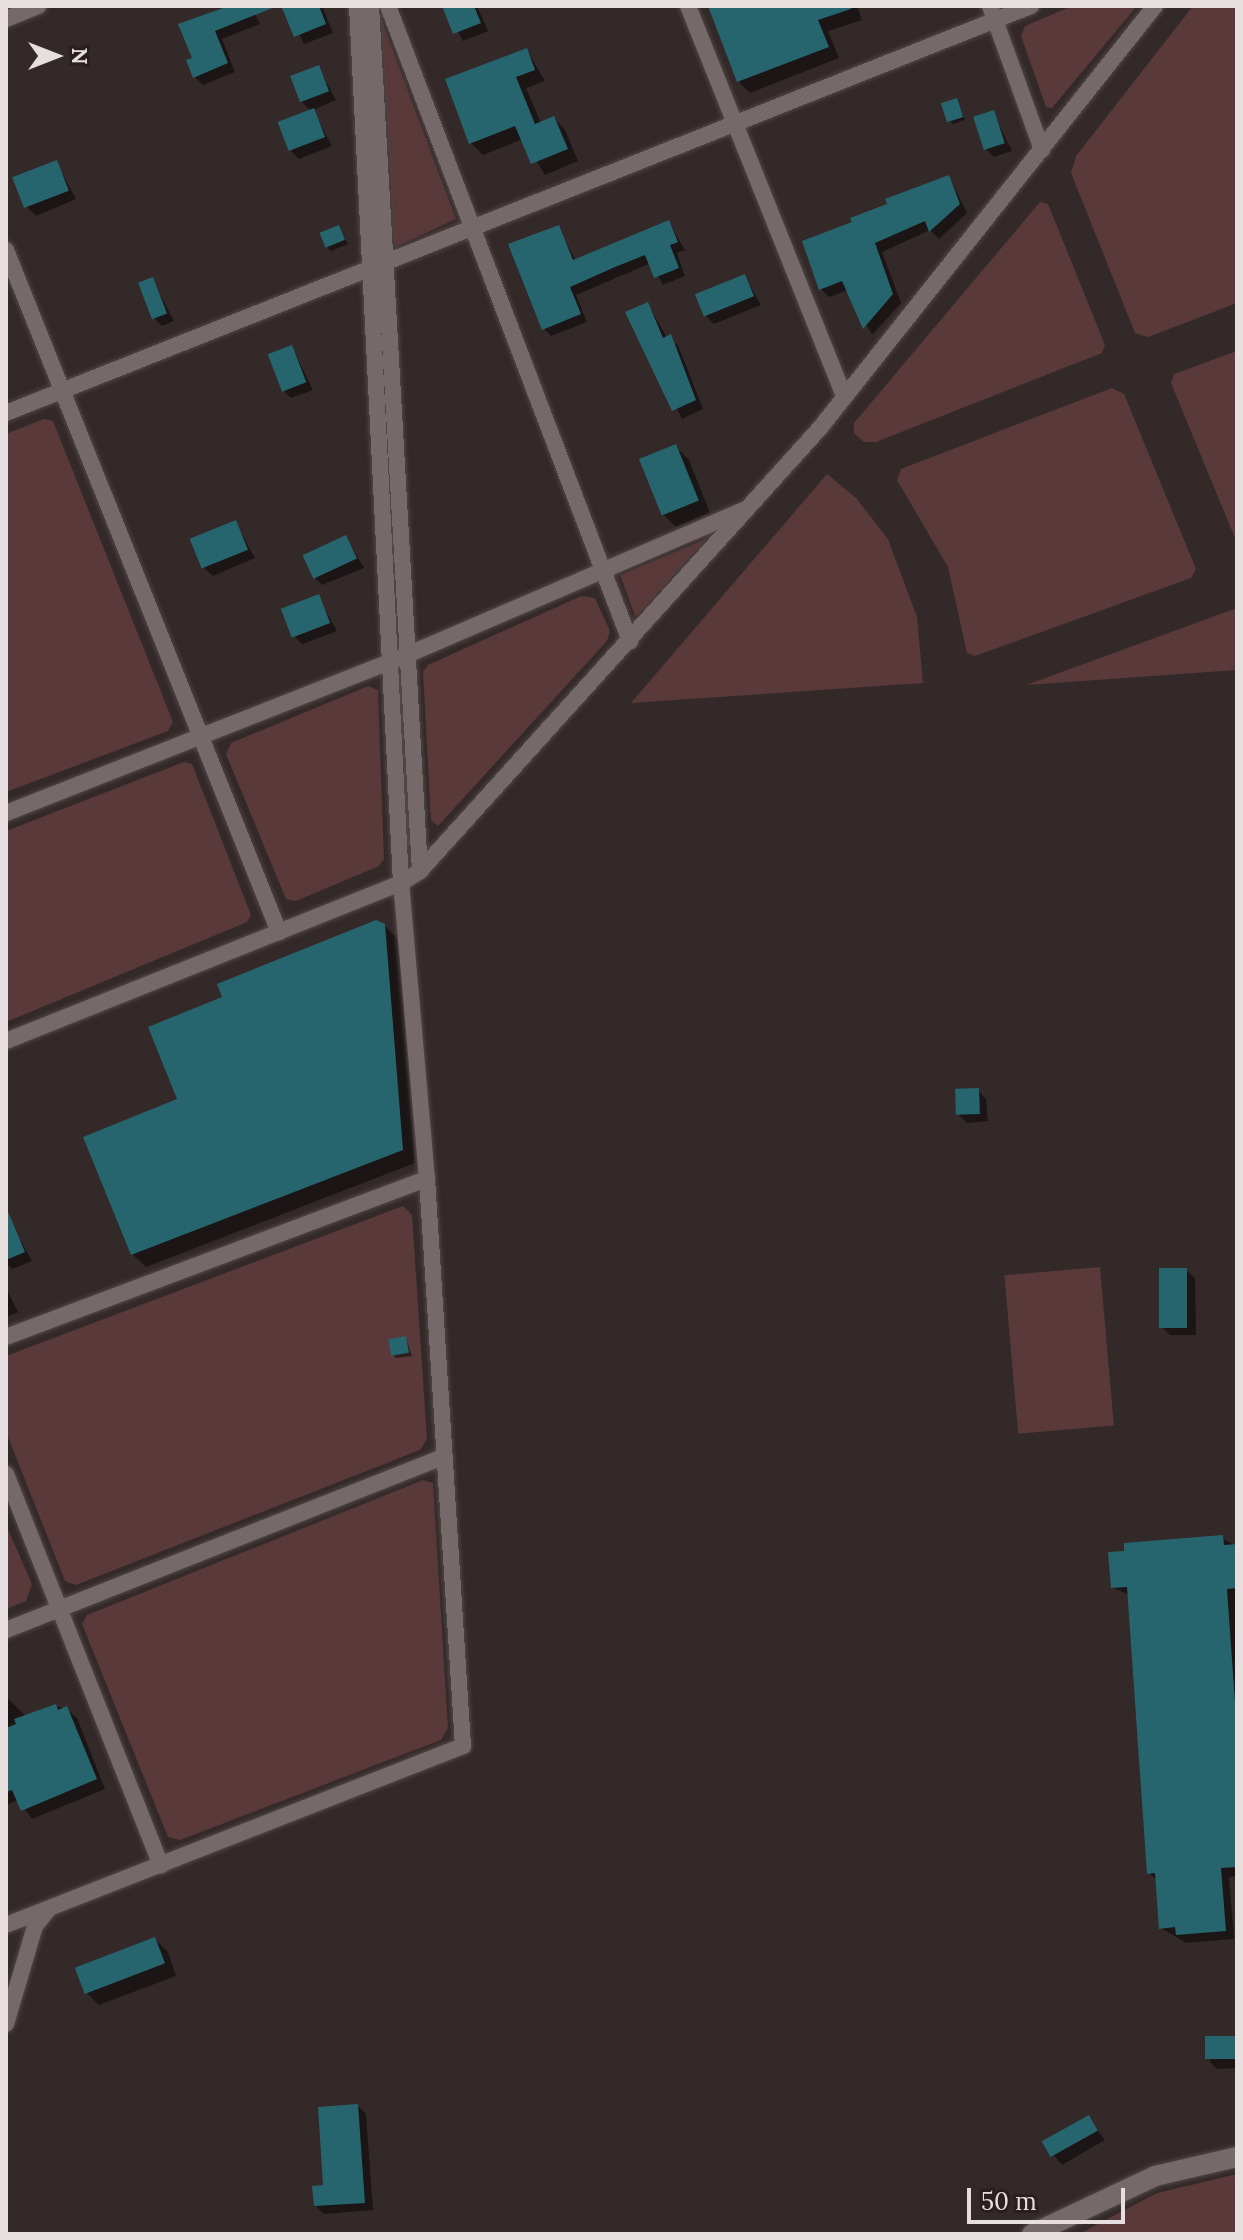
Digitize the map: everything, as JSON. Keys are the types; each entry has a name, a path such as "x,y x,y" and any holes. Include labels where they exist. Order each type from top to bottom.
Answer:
{"street":[{"path":"6,19 38,6"},
{"path":"357,6 407,655 420,871"},
{"path":"6,1925 463,1746 427,1179 401,883 390,662 371,6"},
{"path":"388,6 630,641"},
{"path":"688,6 844,397"},
{"path":"6,413 735,124 993,13 1031,6"},
{"path":"6,1041 401,883 420,871 749,508 844,397 1155,6"},
{"path":"993,13 1042,150"},
{"path":"6,250 279,932"},
{"path":"6,813 390,662 749,508"},
{"path":"6,1337 427,1179"},
{"path":"6,1630 444,1457"},
{"path":"6,1474 161,1865"},
{"path":"6,2024 35,1926 50,1907"},
{"path":"1032,2234 1155,2176 1237,2157"}],"shaded area":[{"path":"1072,6 1137,6 1052,108 1046,107 1021,36 1025,26"},
{"path":"1193,6 1237,6 1237,303 1148,337 1135,333 1071,173 1076,156"},
{"path":"381,19 456,219 396,247 394,242"},
{"path":"1040,202 1048,204 1105,345 1102,353 876,442 864,442 854,433 854,423"},
{"path":"1237,351 1237,543 1171,383 1174,374"},
{"path":"1112,388 1124,394 1196,569 1191,578 975,656 967,653 948,567 897,480 901,469"},
{"path":"44,419 53,421 173,722 168,731 6,792 6,434"},
{"path":"827,474 856,498 888,539 917,617 923,683 631,703"},
{"path":"706,539 638,615 635,616 620,575"},
{"path":"581,596 595,598 610,631 607,641 438,826 431,820 423,672 428,665"},
{"path":"1237,608 1237,670 1026,685"},
{"path":"399,679 403,682 410,845 407,845"},
{"path":"368,686 378,690 384,859 379,866 296,901 286,899 226,754 231,743"},
{"path":"184,762 192,764 251,915 247,922 6,1022 6,831"},
{"path":"403,1206 412,1215 427,1439 420,1450 76,1585 65,1581 6,1432 6,1356"},
{"path":"1100,1267 1114,1425 1018,1434 1004,1275"},
{"path":"423,1480 433,1483 448,1728 441,1740 180,1840 168,1837 82,1624 87,1615"},
{"path":"6,1525 32,1584 26,1601 6,1609"},
{"path":"1237,2174 1237,2234 1079,2234 1157,2193"}],"building":[{"path":"229,6 275,7 215,31 228,63 193,78 186,60 192,58 178,24"},
{"path":"319,6 326,24 294,37 282,8"},
{"path":"442,6 474,6 481,23 453,34"},
{"path":"708,6 851,6 851,9 818,20 829,47 737,82"},
{"path":"527,48 535,70 516,77 535,124 554,116 568,149 531,164 515,126 469,144 445,79"},
{"path":"319,65 329,91 300,102 290,76"},
{"path":"957,98 963,117 947,122 941,103"},
{"path":"314,108 325,137 289,151 278,122"},
{"path":"994,110 1005,143 984,150 973,117"},
{"path":"57,160 69,191 24,208 12,177"},
{"path":"949,175 960,204 929,232 925,221 875,243 893,294 863,329 842,281 819,290 802,241 852,222 850,218 887,204 885,199"},
{"path":"669,220 678,242 670,245 679,268 654,278 645,255 570,287 581,314 542,330 508,244 559,225 573,260"},
{"path":"339,225 345,240 326,248 320,233"},
{"path":"745,274 754,296 704,316 695,294"},
{"path":"153,277 167,313 152,319 138,283"},
{"path":"648,302 663,338 671,334 696,400 672,411 625,312"},
{"path":"292,345 306,382 282,392 268,354"},
{"path":"676,444 699,501 662,516 639,459"},
{"path":"236,520 248,550 202,568 190,539"},
{"path":"346,535 357,559 313,579 302,555"},
{"path":"319,594 330,623 292,638 281,609"},
{"path":"376,920 385,924 403,1150 131,1255 83,1137 177,1099 148,1027 222,997 217,984"},
{"path":"979,1088 980,1114 956,1115 955,1089"},
{"path":"6,1207 25,1252 6,1260"},
{"path":"1159,1268 1187,1268 1187,1328 1159,1328"},
{"path":"406,1336 409,1353 391,1356 388,1339"},
{"path":"1223,1535 1224,1545 1237,1544 1237,1588 1227,1589 1237,1730 1237,1867 1221,1868 1226,1931 1176,1935 1175,1927 1159,1929 1155,1873 1147,1874 1127,1587 1111,1588 1108,1552 1124,1551 1124,1543"},
{"path":"56,1704 58,1710 67,1706 97,1779 21,1811 12,1790 6,1792 6,1728 16,1724 14,1719"},
{"path":"155,1937 165,1963 85,1994 75,1968"},
{"path":"1205,2036 1237,2036 1237,2059 1205,2059"},
{"path":"358,2104 365,2203 314,2206 312,2186 323,2185 318,2107"},
{"path":"1089,2115 1098,2131 1050,2157 1042,2141"}]}
